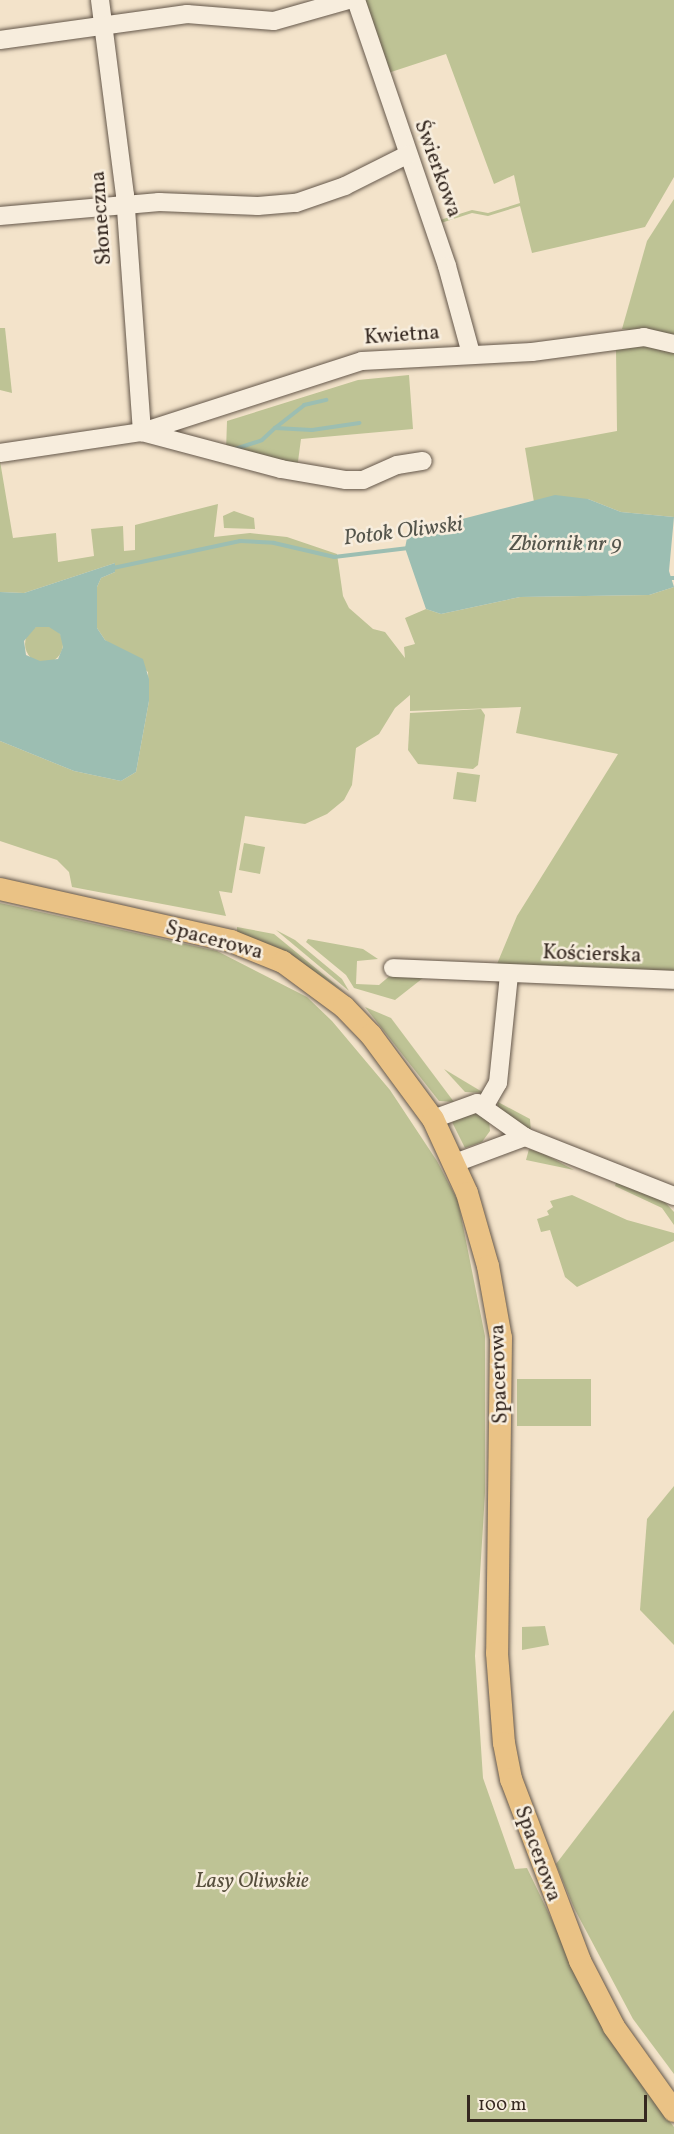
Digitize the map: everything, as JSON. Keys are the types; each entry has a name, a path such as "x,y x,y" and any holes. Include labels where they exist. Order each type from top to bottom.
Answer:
{"main road":[{"name":"Spacerowa","path":"0,889 231,942 283,962 351,1014 433,1119 455,1163 488,1266 501,1338 497,1653 504,1743 511,1779 580,1961 614,2027 674,2111"}],"street":[{"name":"Słoneczna","path":"100,0 125,204 142,432"},
{"path":"0,40 187,14 274,21 348,0"},
{"name":"Świerkowa","path":"356,0 407,155 447,266 471,354"},
{"path":"0,216 125,204 296,203 345,186 407,155"},
{"name":"Kwietna","path":"0,453 142,432 352,363 532,352 644,337 674,344"},
{"name":"Kwietna","path":"142,432 303,474 356,481 397,465 423,461"},
{"name":"Kościerska","path":"393,968 674,980"},
{"path":"484,1107 498,1083 509,974"},
{"path":"433,1119 469,1103 484,1107 525,1137 672,1197"},
{"path":"491,1147 498,1119"},
{"path":"455,1163 491,1147 525,1137"}],"green space":[{"path":"364,0 674,0 674,177 645,227 532,253 520,206 488,216 472,213 441,223 440,220 472,210 488,213 520,203 514,175 494,184 446,54 388,73"},
{"path":"674,199 674,336 622,329 647,241"},
{"path":"0,328 5,328 12,393 0,390"},
{"path":"657,345 674,351 674,517 621,512 588,499 534,502 525,448 617,431 616,349"},
{"path":"409,375 413,429 301,439 297,469 226,451 227,421 358,380"},
{"path":"0,461 13,538 56,533 58,562 94,556 91,529 123,526 124,551 135,550 135,525 218,504 214,537 250,533 287,537 337,554 343,596 349,608 373,629 385,632 405,658 404,647 415,644 405,618 426,609 441,614 520,597 649,595 674,587 674,971 497,964 517,916 618,754 516,733 521,707 410,711 410,695 395,708 379,734 356,748 352,785 344,800 327,814 305,824 245,816 232,893 219,891 226,916 72,887 69,872 57,860 0,841 0,741 74,771 121,781 136,772 149,701 148,672 105,640 97,628 97,587 101,578 115,572 115,563 24,593 0,592"},
{"path":"234,511 254,518 255,529 224,528 223,516"},
{"path":"44,625 51,626 57,631 62,637 62,651 57,657 51,662 44,663 37,662 31,657 26,651 25,644 26,637 31,631 37,626"},
{"path":"481,709 485,715 478,765 473,769 418,764 408,750 410,713"},
{"path":"457,772 480,775 476,802 453,799"},
{"path":"244,843 265,847 260,874 239,870"},
{"name":"Lasy Oliwskie","path":"0,903 217,951 307,997 332,1021 390,1090 437,1161 458,1201 485,1336 485,1493 475,1656 483,1778 515,1869 527,1868 600,2020 623,2060 674,2127 674,2134 0,2134"},
{"path":"237,927 274,934 346,993 287,953 237,933"},
{"path":"276,930 295,940 342,979 349,991"},
{"path":"308,939 363,949 378,959 357,961 356,984 379,985 392,974 423,978 395,1000 354,988 346,975 306,942"},
{"path":"365,1007 391,1018 454,1102 439,1101"},
{"path":"444,1069 484,1093 465,1092"},
{"path":"498,1102 530,1119 531,1132 498,1110"},
{"path":"474,1110 489,1120 490,1131 482,1142 465,1148 451,1120"},
{"path":"529,1149 544,1154 574,1170 526,1160"},
{"path":"616,1183 637,1187 662,1199 674,1212 674,1225 662,1208 615,1186"},
{"path":"572,1195 627,1220 674,1233 674,1241 577,1287 565,1277 550,1230 541,1232 537,1219 549,1215 547,1211 553,1207 550,1201"},
{"path":"517,1379 591,1379 591,1426 517,1426"},
{"path":"674,1486 674,1645 640,1610 647,1519"},
{"path":"545,1626 549,1645 522,1650 522,1627"},
{"path":"674,1710 674,2074 633,2019 574,1908 556,1864"}],"water":[{"name":"Zbiornik nr 9","path":"555,495 588,499 621,512 674,517 669,571 674,587 649,595 520,597 441,614 426,609 405,548 408,533"},
{"path":"115,563 115,572 101,578 97,587 97,628 105,640 143,659 149,679 149,701 136,772 121,781 74,771 0,741 0,592 24,593","holes":["36,627 49,627 60,634 63,647 58,659 40,661 26,655 24,641"]}],"waterway":[{"path":"275,428 304,405 326,400"},
{"path":"235,449 262,440 275,428 312,430 359,423"},
{"name":"Potok Oliwski","path":"113,568 240,541 274,543 334,557 408,548"},
{"name":"Potok Oliwski","path":"664,578 674,578"}]}
